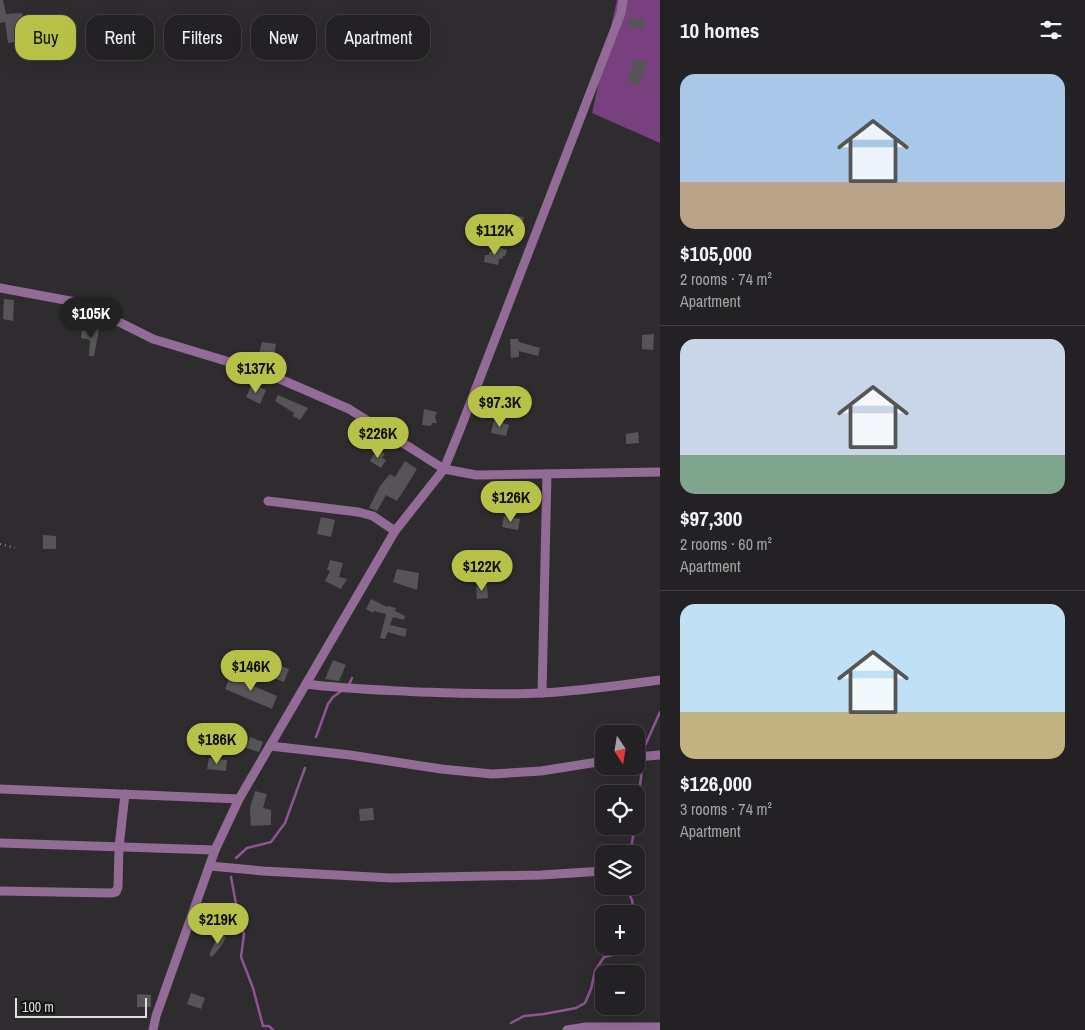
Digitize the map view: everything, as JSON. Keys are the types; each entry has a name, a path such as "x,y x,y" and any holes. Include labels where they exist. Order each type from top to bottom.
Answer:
{"street":[{"path":"153,1030 156,1016 210,866 239,799 395,531 444,470 621,13 623,0"},
{"path":"0,288 81,303 153,339 266,373 349,409 444,470 476,475 660,472"},
{"path":"542,693 547,474"},
{"path":"268,501 366,514 373,516 395,531"},
{"path":"306,684 374,690 499,694 592,689 660,680"},
{"path":"270,746 492,774 542,771 595,762"},
{"path":"645,756 660,755"},
{"path":"0,789 239,799"},
{"path":"0,891 116,892 118,887 119,847 125,794"},
{"path":"0,843 216,850"},
{"path":"210,866 262,871 391,878 541,875 595,872"},
{"path":"567,1030 586,1027 660,1027"}],"path":[{"path":"0,544 15,548"}],"shaded area":[{"path":"617,0 660,0 660,143 592,113"}],"building":[{"path":"0,0 3,0 6,14 22,13 22,15 15,15 15,42 8,43 5,22 0,23"},
{"path":"628,19 644,20 644,28 628,27"},
{"path":"635,58 647,62 639,85 627,81"},
{"path":"511,215 524,217 522,229 505,228 506,217"},
{"path":"497,247 507,250 505,256 499,259 498,265 484,262 485,255 495,251"},
{"path":"4,299 14,300 13,321 3,319"},
{"path":"89,327 99,329 94,356 89,356 90,340 81,338 82,330 88,331"},
{"path":"654,334 653,350 642,349 642,335"},
{"path":"510,339 518,339 519,342 540,348 538,356 519,351 519,357 511,358"},
{"path":"262,342 276,344 274,354 259,353"},
{"path":"252,384 266,390 260,404 246,397"},
{"path":"278,395 308,408 300,420 293,416 294,413 275,401"},
{"path":"424,409 437,412 435,417 437,423 432,423 431,426 422,425"},
{"path":"494,420 509,425 506,436 491,433"},
{"path":"638,432 639,443 626,444 626,434"},
{"path":"377,449 385,454 382,458 386,460 381,468 370,461"},
{"path":"405,461 417,469 397,501 386,495 377,511 369,508 380,486 390,474 395,477"},
{"path":"490,481 500,482 495,496 485,493"},
{"path":"504,516 520,519 518,530 502,527"},
{"path":"321,517 335,520 331,537 317,534"},
{"path":"43,535 56,536 56,549 43,549"},
{"path":"330,560 343,563 339,577 347,579 341,589 325,581 330,571 327,570"},
{"path":"397,569 419,573 417,590 393,582"},
{"path":"487,585 488,598 477,599 476,587"},
{"path":"371,599 387,607 396,608 395,611 405,616 404,620 393,617 390,625 407,629 405,637 388,632 385,639 380,638 386,614 374,611 373,613 366,609"},
{"path":"240,650 289,669 284,682 235,663"},
{"path":"333,660 346,665 339,681 325,679"},
{"path":"230,676 277,696 272,709 225,689"},
{"path":"216,731 235,737 231,747 213,740"},
{"path":"250,737 263,742 259,752 246,748"},
{"path":"209,758 227,760 226,771 207,769"},
{"path":"255,791 267,794 263,808 271,810 271,825 251,826 250,808"},
{"path":"373,808 374,820 360,821 359,809"},
{"path":"219,934 226,937 212,957 209,955"},
{"path":"191,993 205,998 201,1009 187,1004"},
{"path":"137,994 151,995 151,1007 137,1007"}],"waterway":[{"path":"349,685 352,678"},
{"path":"316,737 328,704 333,697 343,690"},
{"path":"645,746 660,712"},
{"path":"236,858 247,848 271,842 285,823 305,768"},
{"path":"640,785 641,775"},
{"path":"632,845 633,835"},
{"path":"231,877 238,915 244,934 241,957 253,988 263,1026 269,1026 273,1030"},
{"path":"630,895 633,905"},
{"path":"511,1023 524,1016 576,1008 585,1003 591,989 595,971 604,957 612,955"}]}
